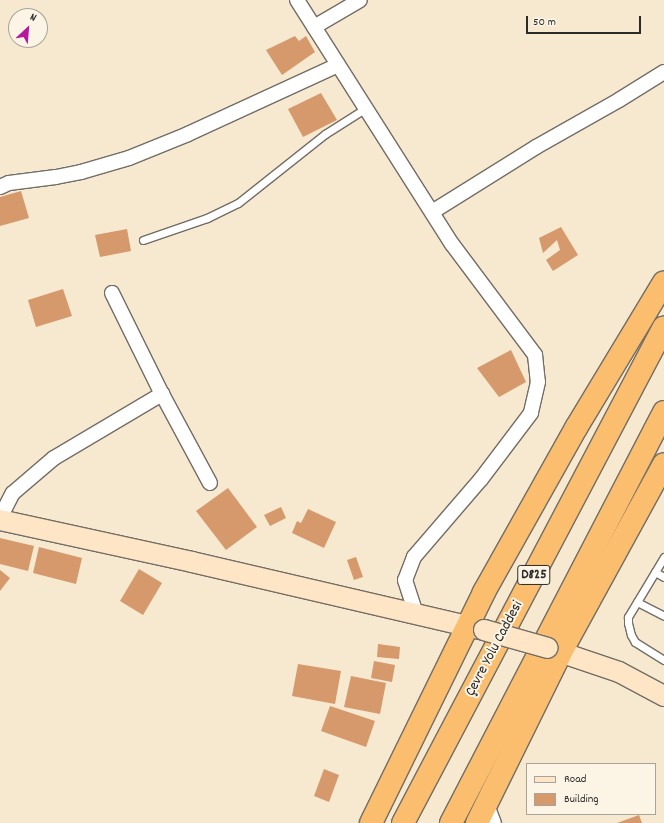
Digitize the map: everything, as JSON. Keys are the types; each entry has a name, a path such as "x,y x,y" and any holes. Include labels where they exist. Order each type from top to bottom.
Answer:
{"highway":[{"path":"371,823 476,628 484,592 573,435 664,282"},
{"name":"Çevre Yolu Caddesi","path":"404,823 664,327"},
{"name":"D825","path":"451,823 664,412"},
{"path":"486,817 554,650 664,464"}],"street":[{"path":"297,0 452,244 535,355 538,382 531,413 481,479 414,557 405,580 416,614"},
{"path":"314,27 360,0"},
{"path":"0,187 9,183 32,181 81,172 129,158 188,134 338,65"},
{"path":"432,212 536,147 619,100 664,72"},
{"path":"112,293 162,394 210,483"},
{"path":"162,394 54,458 13,493 0,519 476,628 554,650 620,672 664,696"}],"lane":[{"path":"143,240 206,218 238,203 326,134 366,108"},
{"path":"664,557 628,617 631,635 642,648 664,660"},
{"path":"655,572 664,576"},
{"path":"637,602 664,616"}],"building":[{"path":"295,36 299,41 306,36 315,52 282,75 266,50"},
{"path":"321,93 337,120 303,137 288,109"},
{"path":"21,191 29,218 0,226 0,197"},
{"path":"561,227 578,255 553,271 546,260 560,250 557,240 543,253 539,238"},
{"path":"127,229 131,251 100,257 95,235"},
{"path":"63,289 72,316 36,327 28,300"},
{"path":"511,350 526,382 499,397 477,368"},
{"path":"228,488 257,527 226,550 196,511"},
{"path":"281,507 286,518 270,526 264,515"},
{"path":"308,509 336,522 324,548 292,533 297,521 301,523"},
{"path":"0,538 34,546 28,571 0,564"},
{"path":"39,547 82,558 76,584 33,573"},
{"path":"356,557 363,577 354,580 347,560"},
{"path":"139,569 162,583 143,615 120,601"},
{"path":"0,570 10,578 0,591"},
{"path":"378,644 400,647 399,659 377,657"},
{"path":"374,661 395,665 392,682 371,678"},
{"path":"298,664 341,671 335,704 292,696"},
{"path":"351,676 386,683 380,714 344,707"},
{"path":"330,706 375,721 366,747 321,731"},
{"path":"324,769 339,775 329,802 314,796"},
{"path":"639,815 642,823 617,823"}]}
